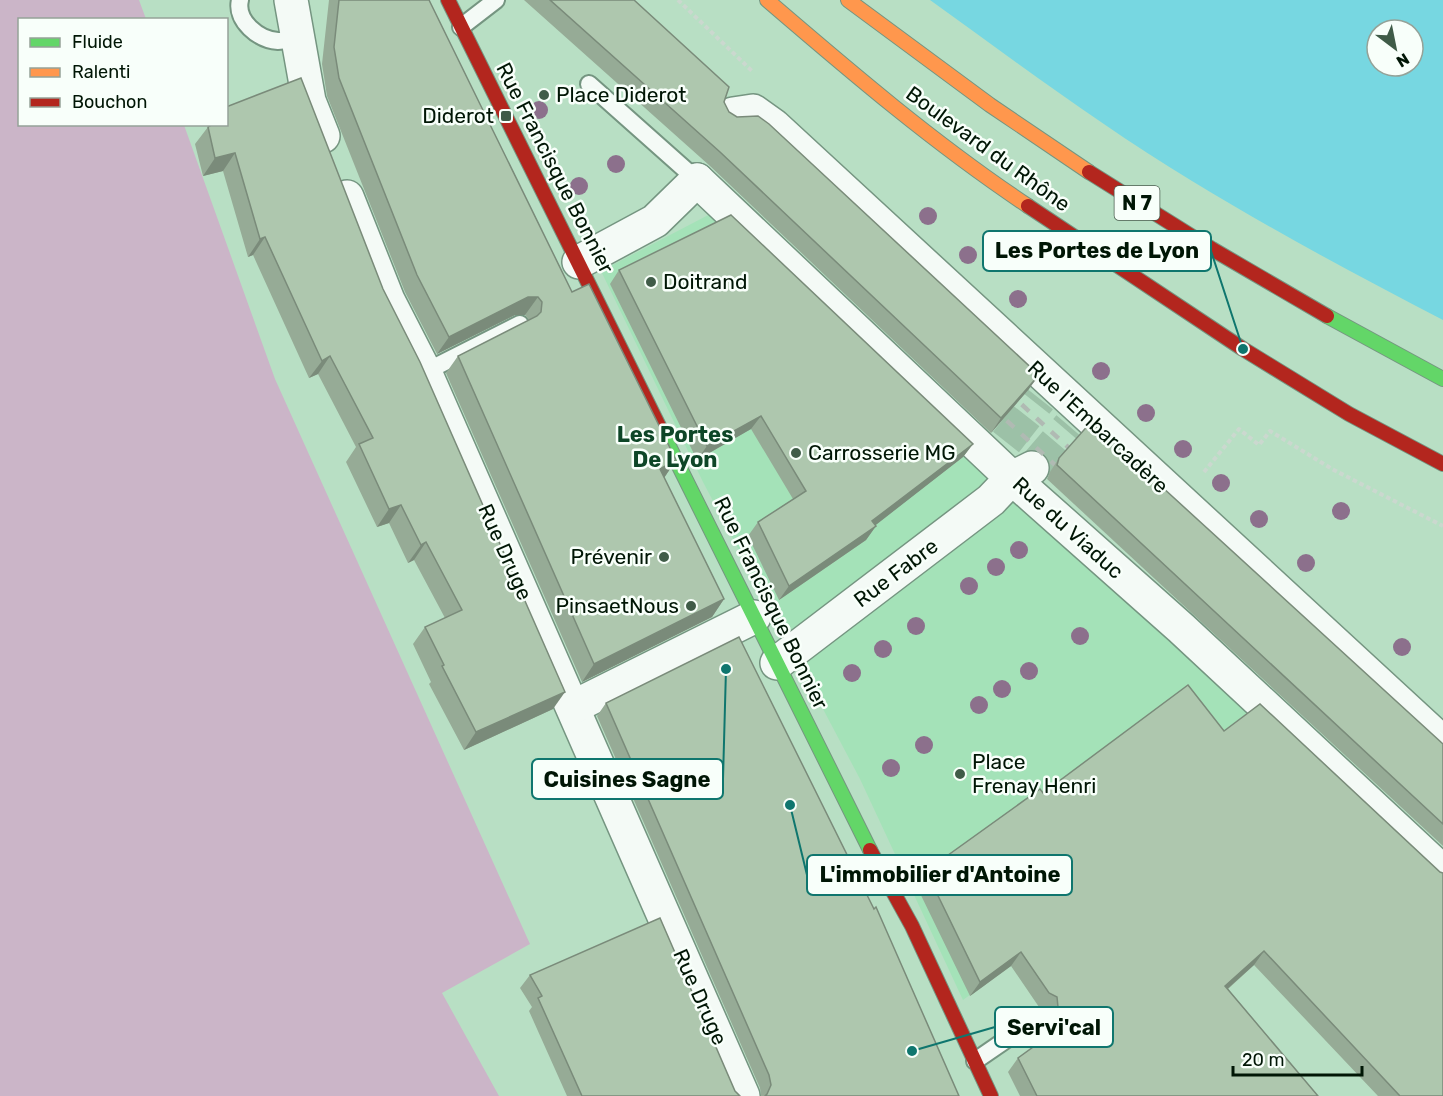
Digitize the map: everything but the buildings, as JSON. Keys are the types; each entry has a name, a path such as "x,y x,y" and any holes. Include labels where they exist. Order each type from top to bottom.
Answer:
{"main road":[{"name":"Rue Francisque Bonnier","path":"448,0 870,851 912,926 991,1096"},
{"name":"Boulevard du Rhône","path":"766,0 873,91 968,166 1243,348 1349,414 1443,465"},
{"name":"Boulevard du Rhône","path":"848,0 908,47 1042,142 1167,222 1374,343 1443,379"}],"street":[{"name":"Rue Druge","path":"291,0 309,101 388,300 425,372 743,1096"},
{"name":"Rue l'Embarcadère","path":"755,123 1046,392 1179,502 1443,743"},
{"path":"579,262 655,221 705,172"},
{"name":"Rue du Viaduc","path":"705,172 1023,472 1181,628 1443,872"},
{"path":"1006,442 1023,472"},
{"name":"Rue Fabre","path":"777,663 991,500 1023,472"},
{"path":"573,706 754,617"}],"lane":[{"path":"240,0 239,5 245,25 261,36 278,41 298,38"},
{"path":"461,27 496,0"},
{"path":"589,84 705,172"},
{"path":"425,372 520,324"},
{"path":"975,1061 1039,1017"}],"path":[{"path":"678,0 755,74"},
{"path":"1179,502 1239,429 1259,445 1270,431 1332,469 1443,526"}],"shaded area":[{"path":"0,0 139,0 146,18 18,18 18,126 184,126 275,379 530,944 442,993 499,1096 0,1096"},
{"path":"716,211 1296,755 963,1000 860,779 703,482 601,271"}],"water":[{"path":"930,0 1443,0 1443,320 1316,253 1192,181 1092,116"}],"tunnel":[{"path":"1006,442 1040,399"},
{"path":"1034,467 1069,426"}],"railway":[{"path":"1007,391 1080,458"},
{"path":"992,407 1067,476"}],"traffic: fast":[{"path":"1327,316 1443,379"},
{"path":"660,428 870,850"}],"traffic: slow":[{"path":"767,0 927,133 1028,206"},
{"path":"848,0 990,105 1089,172"}],"traffic: jam":[{"path":"448,0 660,428"},
{"path":"1089,172 1212,249 1327,316"},
{"path":"1028,206 1243,349 1349,414 1443,464"},
{"path":"870,850 912,926 991,1096"}],"place":[{"name":"Place Diderot","path":"544,95"},
{"name":"Diderot","path":"506,116"},
{"name":"Doitrand","path":"651,282"},
{"name":"Les Portes de Lyon","path":"1243,349"},
{"name":"Carrosserie MG","path":"796,453"},
{"name":"Prévenir","path":"664,557"},
{"name":"PinsaetNous","path":"691,606"},
{"name":"Cuisines Sagne","path":"726,669"},
{"name":"Place Frenay Henri","path":"960,774"},
{"name":"L'immobilier d'Antoine","path":"790,805"},
{"name":"Servi'cal","path":"912,1051"}],"district":[{"name":"Les Portes De Lyon","path":"675,446"}]}
